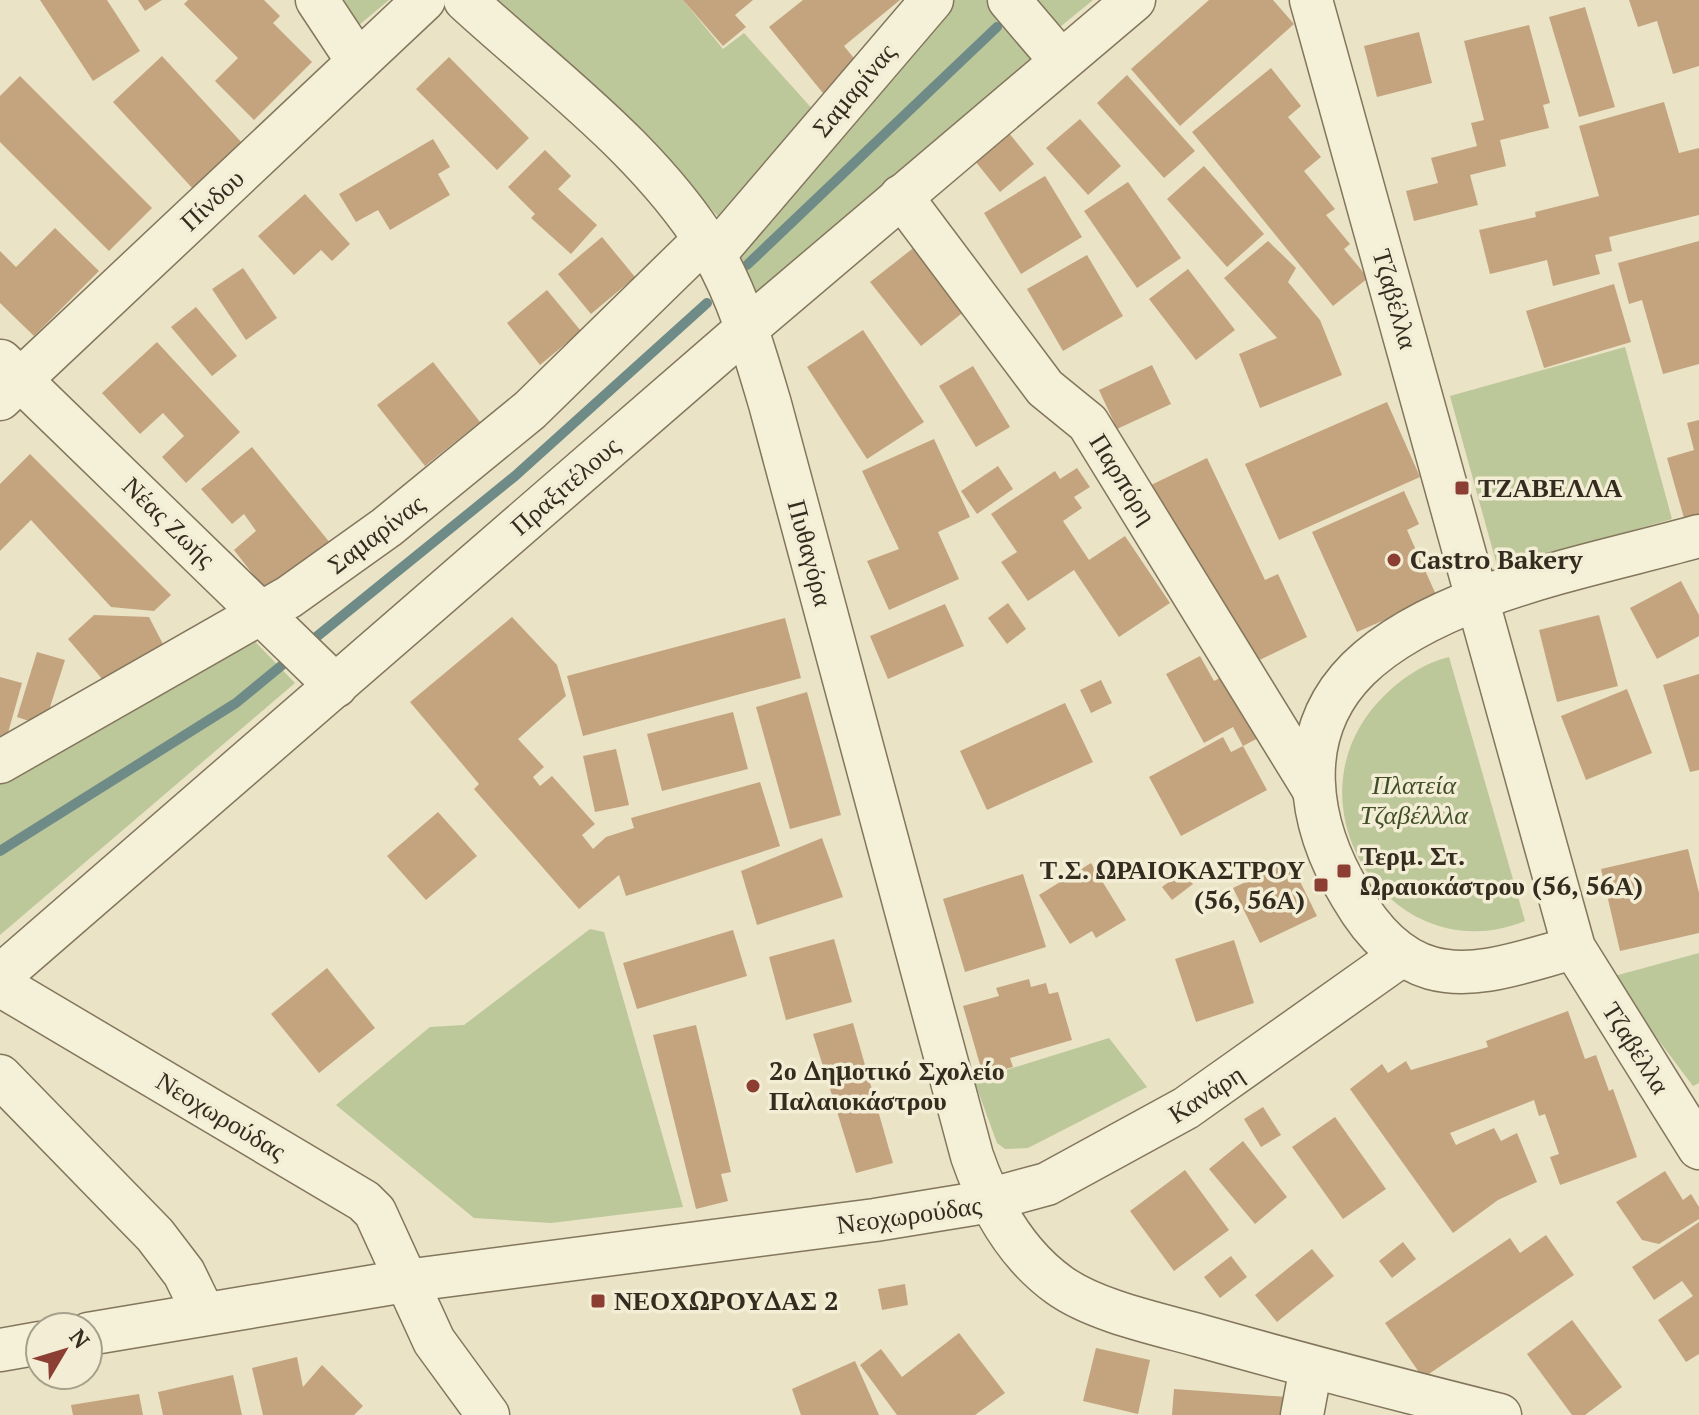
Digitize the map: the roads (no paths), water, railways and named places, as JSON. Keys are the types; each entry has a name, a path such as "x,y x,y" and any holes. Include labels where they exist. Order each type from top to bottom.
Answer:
{"street":[{"path":"317,0 358,62"},
{"name":"Πίνδου","path":"7,380 424,0"},
{"name":"Πυθαγόρα","path":"465,0 625,144 662,183 709,247 746,329 770,404 972,1156 991,1200"},
{"name":"Σαμαρίνας","path":"0,762 289,597 387,527 509,429 709,247 932,0"},
{"path":"1009,0 1061,61"},
{"name":"Πραξιτέλους","path":"0,976 746,329 1134,0"},
{"name":"Τζαβέλλα","path":"1311,0 1574,948 1699,1148"},
{"name":"Παρπόρη","path":"901,196 1045,388 1088,423 1312,787"},
{"name":"Νέας Ζωής","path":"7,380 261,612 336,686"},
{"path":"1574,948 1468,972 1434,969 1402,955 1362,914 1334,867 1322,839 1312,787 1319,731 1329,710 1356,672 1375,654 1432,617 1478,599 1699,536"},
{"name":"Κανάρη","path":"991,1200 1047,1184 1157,1126 1223,1084 1402,955"},
{"name":"Νεοχωρούδας","path":"0,985 364,1201 375,1212 405,1281"},
{"path":"0,1076 155,1235 184,1273 203,1312"},
{"name":"Νεοχωρούδας","path":"104,1331 203,1312 405,1281 798,1231 991,1200 1030,1258 1069,1291 1166,1326 1500,1415"},
{"path":"405,1281 434,1341 488,1415"},
{"path":"0,1350 24,1346"},
{"path":"1302,1415 1311,1367"}],"waterway":[{"path":"747,265 997,27"},
{"path":"315,638 515,476 707,303"},
{"path":"0,851 236,703 287,661"}],"place":[{"name":"ΤΖΑΒΕΛΛΑ","path":"1462,488"},
{"name":"Castro Bakery","path":"1394,560"},
{"name":"Τερμ. Στ. Ωραιοκάστρου (56, 56Α)","path":"1344,871"},
{"name":"Τ.Σ. ΩΡΑΙΟΚΑΣΤΡΟΥ (56, 56Α)","path":"1321,885"},
{"name":"2ο Δημοτικό Σχολείο Παλαιοκάστρου","path":"753,1086"},
{"name":"ΝΕΟΧΩΡΟΥΔΑΣ 2","path":"598,1301"}],"park label":[{"name":"Πλατεία Τζαβέλλλα","path":"1414,800"}]}
